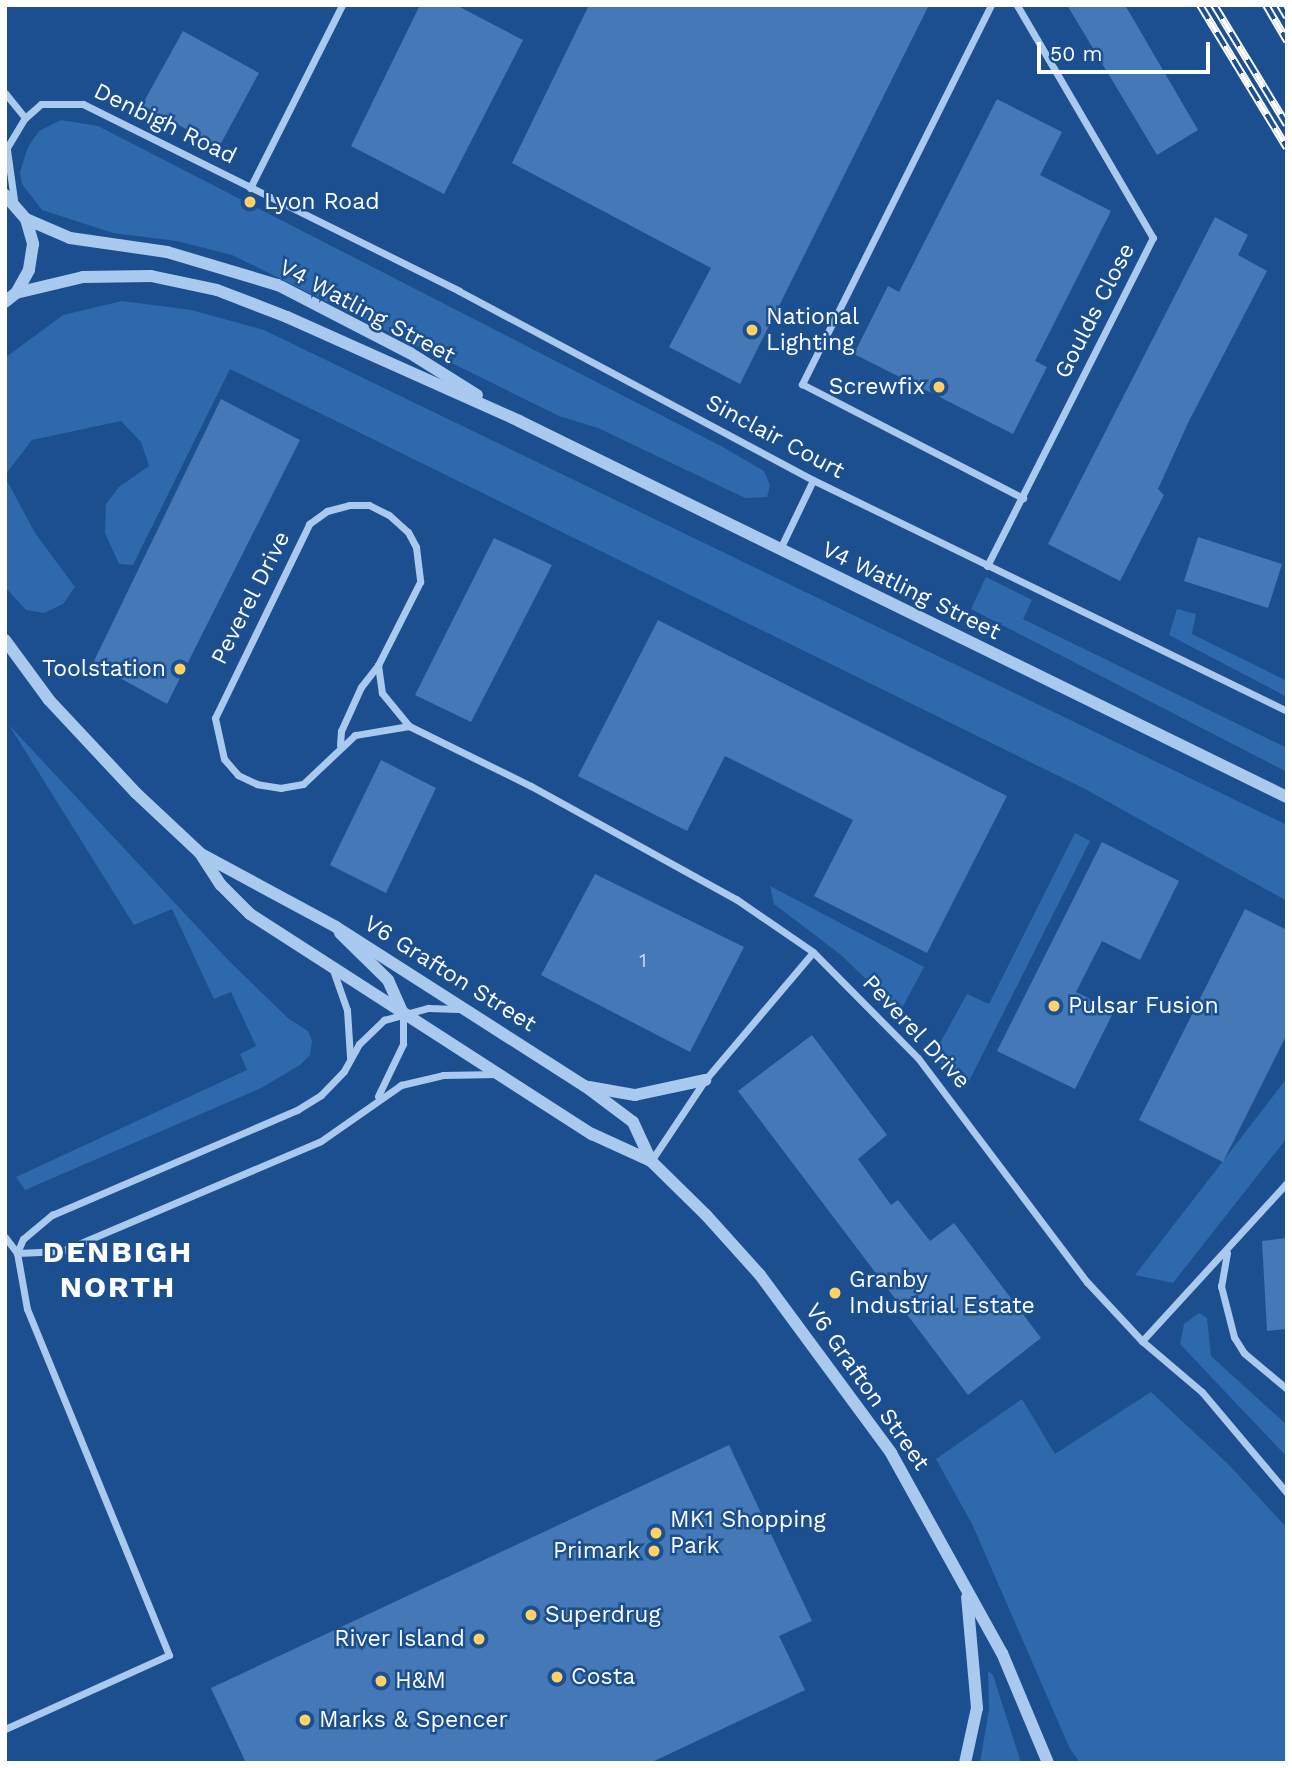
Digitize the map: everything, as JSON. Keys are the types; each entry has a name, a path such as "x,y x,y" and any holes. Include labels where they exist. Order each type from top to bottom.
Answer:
{"street":[{"path":"250,188 342,5"},
{"path":"991,5 802,384 1023,498"},
{"name":"Goulds Close","path":"988,566 1153,238 1017,5"},
{"path":"5,93 25,118 6,150 10,198 26,219 33,244 29,270 16,293 5,302"},
{"name":"Denbigh Road","path":"25,118 41,104 83,104 250,188"},
{"name":"Sinclair Court","path":"250,188 459,291 813,480 1287,711"},
{"name":"V4 Watling Street","path":"26,219 70,239 167,252 278,285 410,353 519,421"},
{"name":"V4 Watling Street","path":"16,293 83,276 151,276 217,290 519,421 1287,797"},
{"path":"779,550 813,480"},
{"name":"Peverel Drive","path":"340,745 341,731 361,687 378,665 420,582 416,547 408,532 369,505 327,511 309,524 222,697 216,728 224,759 238,775 281,788 303,784 323,769 340,745 372,729 409,726"},
{"name":"V6 Grafton Street","path":"5,640 49,700 136,793 200,853 221,885 250,914 333,970 592,1134 651,1161"},
{"name":"Peverel Drive","path":"378,665 382,693 409,726 531,786 736,899 813,952 918,1058 1079,1273 1142,1341 1202,1392 1287,1493"},
{"name":"V6 Grafton Street","path":"200,853 336,927 470,1009 585,1086 633,1122 651,1161 760,1275 835,1373 915,1492 967,1594 1002,1653 1048,1763"},
{"path":"336,927 388,981 402,1013 403,1044 376,1099"},
{"path":"651,1161 705,1080 813,952"},
{"path":"333,970 347,1010 350,1058"},
{"path":"17,1253 23,1239 51,1216 297,1110 321,1096 344,1071 370,1031 402,1013 428,1008 470,1009"},
{"path":"17,1253 62,1251 321,1141 376,1099 401,1085 443,1075 498,1074"},
{"path":"585,1086 635,1095 705,1080"},
{"path":"1142,1341 1287,1184"},
{"path":"5,1237 17,1253 27,1308 169,1655 5,1729"},
{"path":"1227,1252 1221,1286 1234,1337 1244,1353 1287,1389"},
{"name":"V6 Grafton Street","path":"965,1763 977,1708 967,1594"}],"shaded area":[{"path":"61,120 98,126 721,446 764,471 770,485 767,497 745,498 598,428 559,416 232,255 177,241 113,233 42,210 22,184 20,172 28,147 39,131"},
{"path":"122,301 191,310 264,330 1287,825 1287,901 1085,789 230,369 133,565 119,564 105,533 106,504 119,487 149,466 141,442 121,421 32,440 5,475 5,358 63,315"},
{"path":"5,477 35,533 75,587 63,604 44,613 26,610 5,587"},
{"path":"986,577 1032,600 1023,619 1287,748 1287,772 971,609"},
{"path":"1177,609 1196,614 1192,634 1287,681 1287,697 1169,635"},
{"path":"9,725 229,961 289,1019 308,1031 312,1041 310,1055 300,1065 261,1088 25,1190 16,1177 247,1070 240,1054 256,1046 231,992 214,999 172,909 134,925"},
{"path":"1075,833 1090,841 965,1089 938,1060 939,1045 967,994 989,1004"},
{"path":"770,886 924,967 900,1012 841,955 774,904"},
{"path":"1287,1078 1287,1138 1173,1283 1135,1275"},
{"path":"1199,1313 1207,1318 1211,1356 1287,1425 1287,1457 1180,1344 1184,1324"},
{"path":"1151,1392 1228,1464 1287,1528 1287,1763 1080,1763 1070,1749 973,1526 936,1459 1022,1399 1055,1454"},
{"path":"988,1671 993,1675 1021,1763 980,1763 989,1709"}],"building":[{"path":"420,5 456,5 523,40 444,194 351,146"},
{"path":"589,5 929,5 740,384 669,347 711,268 512,163"},
{"path":"1067,5 1125,5 1198,130 1157,155"},
{"path":"183,31 259,73 219,147 142,105"},
{"path":"997,99 1062,132 1040,175 1111,211 1035,361 1047,367 1013,434 854,354 888,286 899,292"},
{"path":"1215,217 1248,235 1238,255 1267,271 1189,421 1158,489 1164,495 1120,581 1048,544"},
{"path":"221,399 300,440 167,704 93,663"},
{"path":"1198,537 1282,564 1268,608 1184,581"},
{"path":"494,538 552,565 471,722 415,695"},
{"path":"658,620 1007,796 927,953 814,896 853,820 725,756 687,831 578,776"},
{"path":"381,760 436,788 386,893 330,865"},
{"path":"1102,842 1179,881 1140,960 1102,941 1076,992 1114,1011 1075,1089 997,1051"},
{"path":"595,874 744,947 690,1052 541,975"},
{"path":"1245,909 1287,930 1287,1034 1223,1162 1139,1120"},
{"path":"812,1035 887,1135 858,1159 891,1205 898,1200 930,1241 954,1223 1041,1338 968,1395 738,1091"},
{"path":"1287,1238 1287,1329 1267,1331 1262,1241"},
{"name":"MK1 Shopping Park","path":"729,1445 812,1621 779,1636 805,1690 650,1763 246,1763 211,1688"}],"railway":[{"path":"1200,5 1287,148"},
{"path":"1214,5 1287,125"},
{"path":"1266,5 1287,41"},
{"path":"1280,5 1287,17"}],"place":[{"name":"Lyon Road","path":"250,202"},
{"name":"National Lighting","path":"752,330"},
{"name":"Screwfix","path":"939,387"},
{"name":"Toolstation","path":"180,669"},
{"name":"Pulsar Fusion","path":"1054,1006"},
{"name":"Granby Industrial Estate","path":"835,1293"},
{"name":"MK1 Shopping Park","path":"656,1533"},
{"name":"Primark","path":"654,1551"},
{"name":"Superdrug","path":"531,1615"},
{"name":"River Island","path":"479,1639"},
{"name":"Costa","path":"557,1677"},
{"name":"H&M","path":"381,1681"},
{"name":"Marks & Spencer","path":"305,1720"}],"district":[{"name":"DENBIGH NORTH","path":"118,1269"}]}
